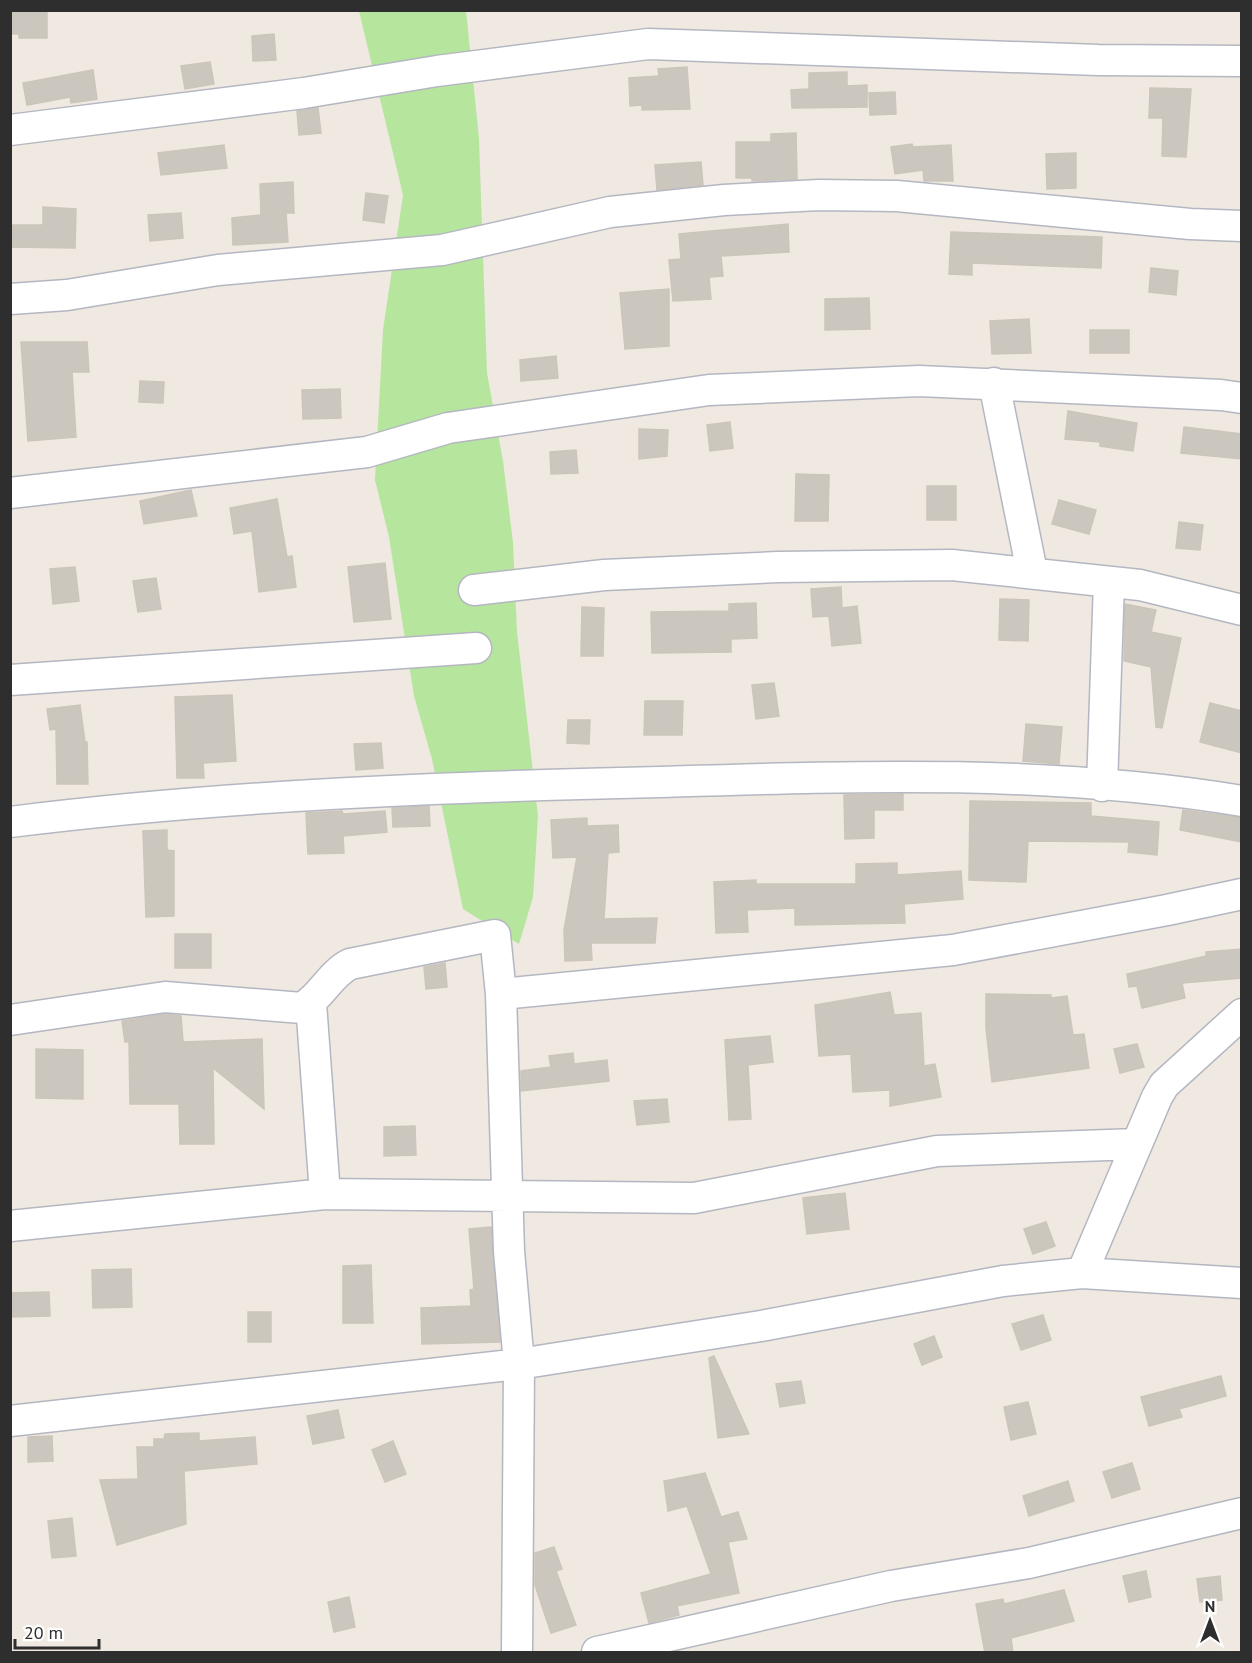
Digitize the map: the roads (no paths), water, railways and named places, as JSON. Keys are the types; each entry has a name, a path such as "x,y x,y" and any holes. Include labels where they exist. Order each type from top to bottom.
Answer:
{"street":[{"path":"10,130 304,93 437,71 648,44 1098,60 1242,61"},
{"path":"10,299 67,295 218,270 442,250 610,212 724,200 819,195 897,196 1190,224 1242,226"},
{"path":"10,493 367,452 448,428 709,390 919,381 994,383 1242,398"},
{"path":"994,383 1032,572"},
{"path":"474,591 604,575 778,567 952,565 1140,585 1242,610"},
{"path":"1101,786 1109,582"},
{"path":"10,681 476,648"},
{"path":"10,822 100,811 483,786 889,775 1038,780 1203,795 1242,801"},
{"path":"501,994 952,950 1242,894"},
{"path":"10,1020 165,996 302,1008 311,1002 339,969 350,964 495,935 501,994 507,1195 519,1364 517,1653"},
{"path":"311,1002 325,1194"},
{"path":"1082,1273 1164,1085 1242,1014"},
{"path":"10,1226 325,1194 694,1198 937,1151 1137,1144"},
{"path":"10,1421 519,1364 761,1326 1003,1281 1082,1273 1242,1283"},
{"path":"597,1653 891,1586 1029,1563 1242,1513"}]}
